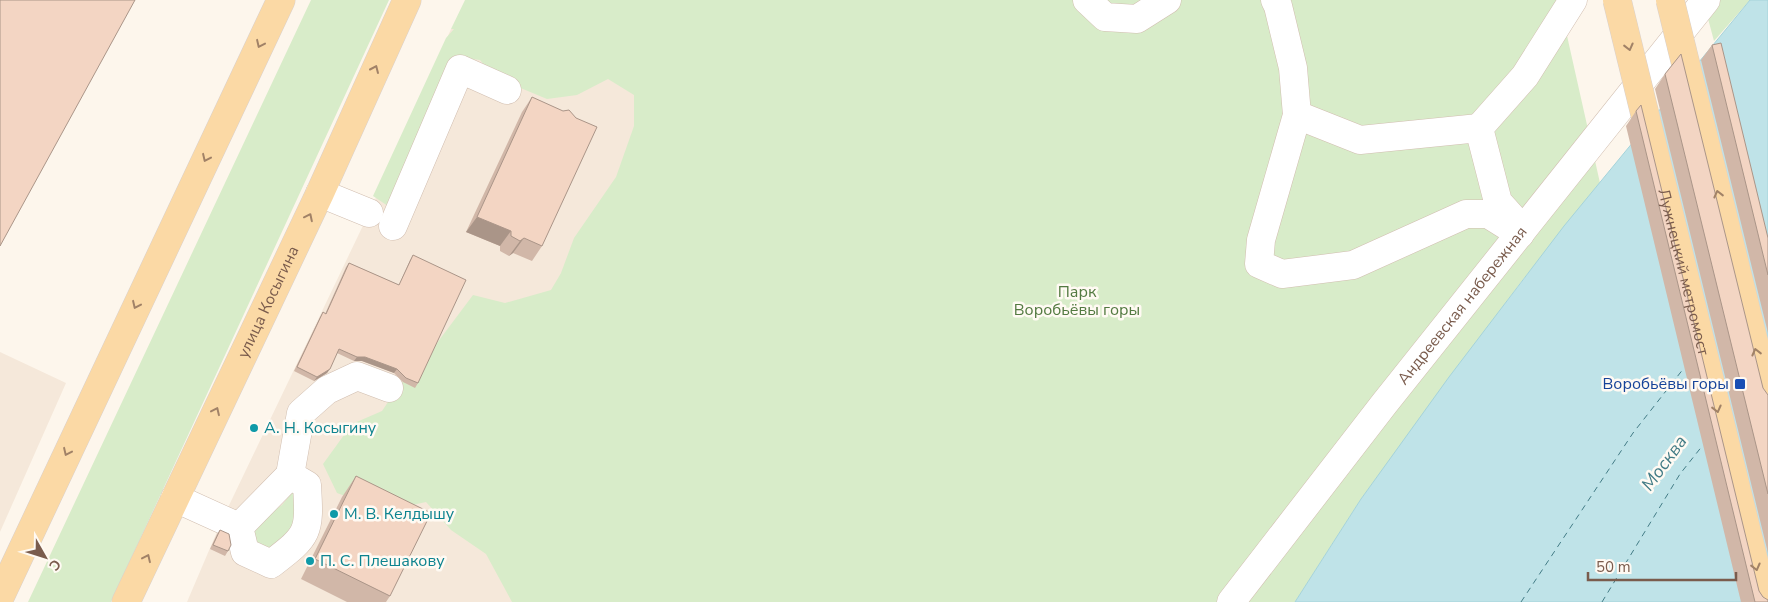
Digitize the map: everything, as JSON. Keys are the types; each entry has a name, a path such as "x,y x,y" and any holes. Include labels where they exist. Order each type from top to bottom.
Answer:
{"main road":[{"path":"0,595 281,0"},
{"name":"улица Косыгина","path":"126,602 320,193 406,0"},
{"name":"Лужнецкий метромост","path":"1617,0 1764,602"},
{"path":"1670,0 1768,399"}],"lane":[{"path":"1087,0 1105,17 1137,19 1167,0"},
{"path":"1275,0 1293,68 1298,115 1261,240 1259,264 1282,274 1354,265 1466,214 1488,214 1522,232"},
{"path":"1298,115 1360,140 1478,128 1525,76 1574,0"},
{"name":"Андреевская набережная","path":"1230,602 1384,404 1701,5"},
{"path":"320,193 381,220 460,68 507,90"},
{"path":"1478,128 1498,202 1522,232"},
{"path":"239,527 290,474 302,413 327,390 357,376 389,388"},
{"path":"239,527 245,552 271,564 299,543 309,519 307,485 290,474"},
{"path":"175,498 239,527"}],"shaded area":[{"path":"594,0 759,0 778,7 796,112 555,602 187,602 222,520 369,213 451,29"},
{"path":"0,352 66,383 0,532"}],"green space":[{"path":"311,0 389,0 111,602 28,602"},
{"name":"Парк Воробьёвы горы","path":"465,0 1559,0 1600,183 1521,282 1361,499 1295,602 512,602 486,554 451,530 426,502 385,511 337,493 323,464 352,424 382,411 398,387 434,347 473,295 505,303 551,290 561,273 574,238 616,177 634,126 634,95 608,79 577,95 547,99 494,77 480,60 465,58 388,206 373,196 446,38 454,29 451,29"},
{"path":"1703,0 1750,0 1714,41"},
{"path":"294,490 305,502 279,553 259,552 250,527 282,505"}],"water":[{"name":"Москва","path":"1750,0 1768,0 1768,602 1295,602 1361,499 1449,377 1564,226"}],"building":[{"path":"0,0 135,0 0,246"},
{"path":"1721,43 1768,238 1768,275 1712,45"},
{"path":"1681,54 1763,388 1768,395 1768,494 1665,74"},
{"path":"532,97 563,111 569,110 576,118 597,127 542,246 524,238 520,241 511,236 511,231 477,217"},
{"path":"1641,105 1759,591 1768,602 1755,602 1636,111"},
{"path":"413,255 466,280 418,383 406,378 397,369 365,357 357,357 339,349 330,369 317,377 297,367 323,312 326,314 349,263 399,285"},
{"path":"356,476 431,513 390,596 315,559"},
{"path":"220,530 229,534 231,545 228,551 213,545"}],"ferry route":[{"path":"1521,602 1633,433 1684,368"},
{"path":"1602,602 1680,474 1703,445"}],"place":[{"name":"Воробьёвы горы","path":"1740,384"},
{"name":"А. Н. Косыгину","path":"254,428"},
{"name":"М. В. Келдышу","path":"334,514"},
{"name":"П. С. Плешакову","path":"310,561"}]}
